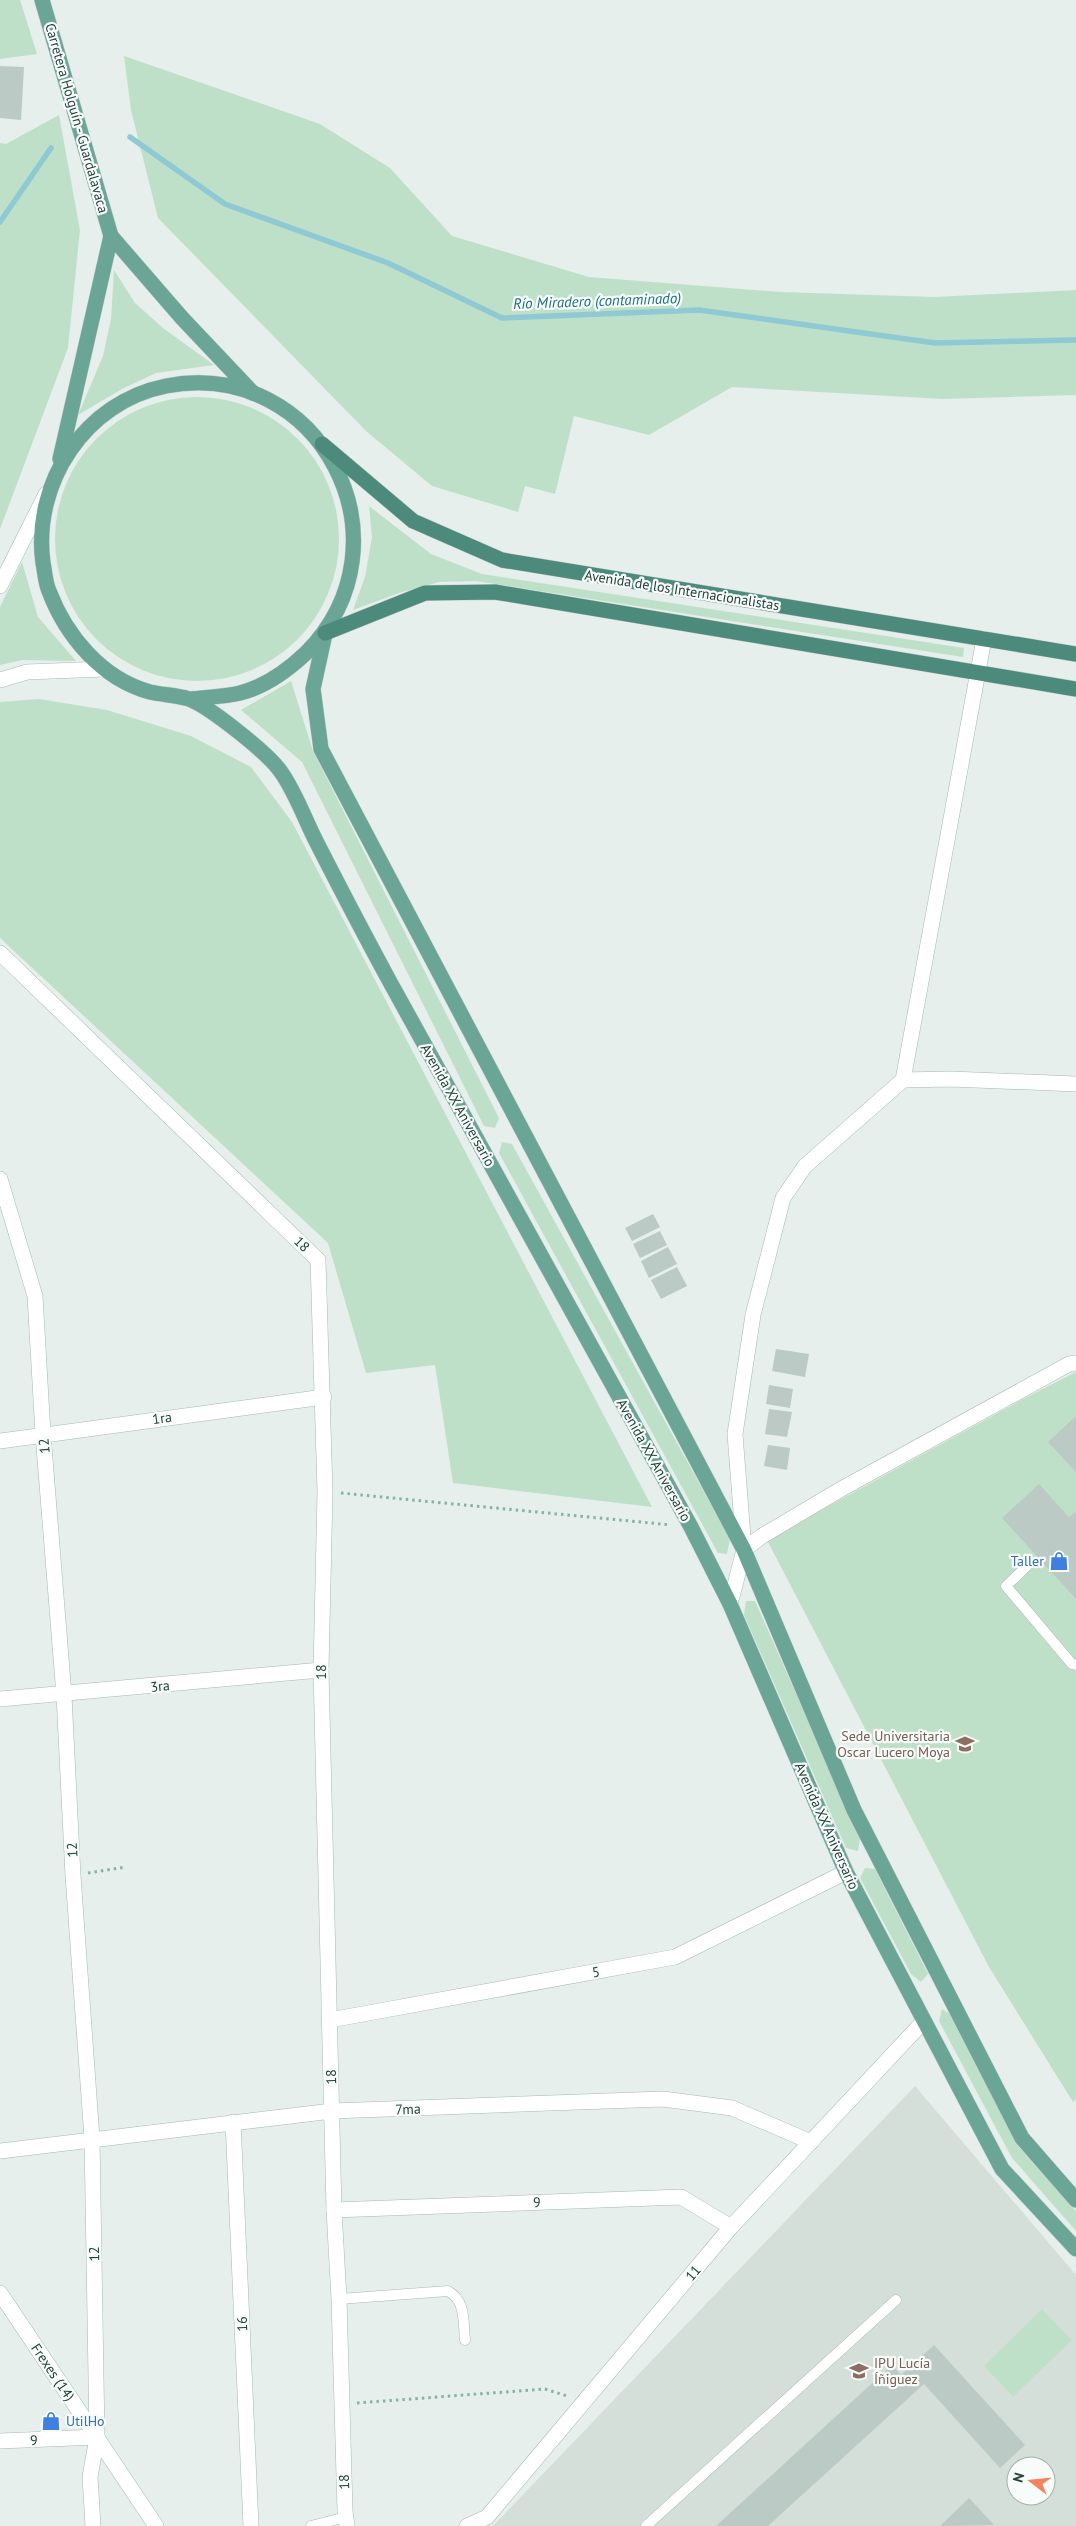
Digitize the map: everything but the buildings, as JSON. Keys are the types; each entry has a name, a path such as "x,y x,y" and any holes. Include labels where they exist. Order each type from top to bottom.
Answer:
{"highway":[{"name":"Avenida de los Internacionalistas","path":"322,444 413,520 502,560 1076,654"},
{"path":"325,633 424,593 495,592 1076,689"}],"main road":[{"name":"Carretera Holguín - Guardalavaca","path":"42,0 111,236 182,318 253,393"},
{"name":"Carretera Holguín - Guardalavaca","path":"59,466 111,236"},
{"path":"325,633 288,670 242,693 190,699 145,691 104,669 69,633 47,588 40,538 49,488 59,466 86,430 122,402 164,386 209,383 253,393 291,413 322,444 346,488 355,538 348,588 325,633 313,690 321,748 744,1550 854,1810 1022,2138 1076,2200"},
{"name":"Avenida XX Aniversario","path":"190,699 232,726 280,770 352,913 691,1527 730,1604 846,1872 1002,2169 1076,2250"}],"street":[{"path":"0,586 49,488"},
{"path":"730,1604 744,1550 735,1434 753,1315 783,1198 805,1166 904,1080 984,639"},
{"path":"0,680 27,672 104,669"},
{"name":"18","path":"0,953 318,1260 326,1492 321,1670 334,2210 347,2522"},
{"path":"904,1080 951,1079 1076,1084"},
{"name":"12","path":"0,1179 35,1296 43,1434 64,1695 73,1876 92,2138 97,2437 90,2477 93,2526"},
{"path":"744,1550 762,1536 843,1488 1069,1364 1076,1363"},
{"name":"1ra","path":"0,1441 324,1397"},
{"name":"3ra","path":"0,1699 64,1695 321,1670"},
{"name":"5","path":"330,2020 675,1957 846,1872"},
{"name":"11","path":"467,2526 487,2522 585,2401 731,2227 924,2022"},
{"name":"7ma","path":"0,2150 332,2111 663,2099 732,2108 811,2142"},
{"name":"16","path":"234,2122 251,2526"},
{"name":"9","path":"334,2210 681,2197 731,2227"},
{"name":"Frexes (14)","path":"1,2296 156,2526"},
{"name":"9","path":"0,2441 97,2437"}],"lane":[{"path":"1027,1566 1006,1586 1072,1664 1076,1665"},
{"path":"339,2299 448,2291 455,2295 462,2304 465,2340"},
{"path":"646,2526 896,2300"},
{"path":"311,2526 347,2522"}],"path":[{"path":"326,1492 691,1527"},
{"path":"73,1876 126,1867"},
{"path":"341,2404 545,2390 585,2401"}],"shaded area":[{"name":"IPU Lucía Íñiguez","path":"915,2086 1076,2275 1076,2526 493,2526"}],"green space":[{"path":"0,0 20,0 37,54 0,59"},
{"path":"124,56 320,124 390,168 452,236 589,277 781,292 934,297 1076,290 1076,395 943,399 732,387 649,435 574,416 555,494 525,486 518,512 432,486 366,431 158,218 131,110"},
{"path":"59,115 80,230 68,348 0,529 0,143 6,144"},
{"path":"114,270 135,303 163,328 214,365 156,373 122,389 78,415 103,356 111,319"},
{"path":"197,397 238,403 264,414 287,429 307,449 322,472 333,498 339,539 333,580 322,606 307,629 287,649 264,664 238,675 197,681 156,675 130,664 107,649 87,629 72,606 61,580 55,539 61,498 72,472 87,449 107,429 130,414 156,403"},
{"path":"369,506 431,554 482,574 964,648 963,657 476,581 439,582 399,593 353,610 365,577 372,537"},
{"path":"22,562 38,617 76,661 22,660 0,665 0,607"},
{"path":"291,681 313,751 499,1118 495,1128 484,1126 302,762 241,710"},
{"path":"39,699 107,710 191,736 251,767 292,822 652,1507 453,1483 435,1365 366,1373 328,1243 0,938 0,702"},
{"path":"502,1142 512,1144 730,1539 727,1554 718,1553 499,1153"},
{"name":"Sede Universitaria Oscar Lucero Moya","path":"1076,1372 1076,2099 1073,2102 989,1967 767,1540 1021,1400"},
{"path":"746,1601 755,1601 860,1838 858,1851 846,1848 744,1615"},
{"path":"865,1868 875,1869 928,1974 921,1982 911,1974 860,1878"},
{"path":"942,2009 950,2014 1018,2146 1076,2211 1076,2231 1012,2158 939,2021"},
{"path":"1042,2309 1072,2340 1013,2397 984,2366"}],"waterway":[{"name":"Río Miradero (contaminado)","path":"130,137 225,204 388,263 502,318 699,310 935,343 1076,340"},
{"path":"0,222 51,148"}],"place":[{"name":"Taller","path":"1059,1561"},
{"name":"Sede Universitaria Oscar Lucero Moya","path":"965,1744"},
{"name":"IPU Lucía Íñiguez","path":"859,2371"},
{"name":"UtilHo","path":"51,2421"}]}
